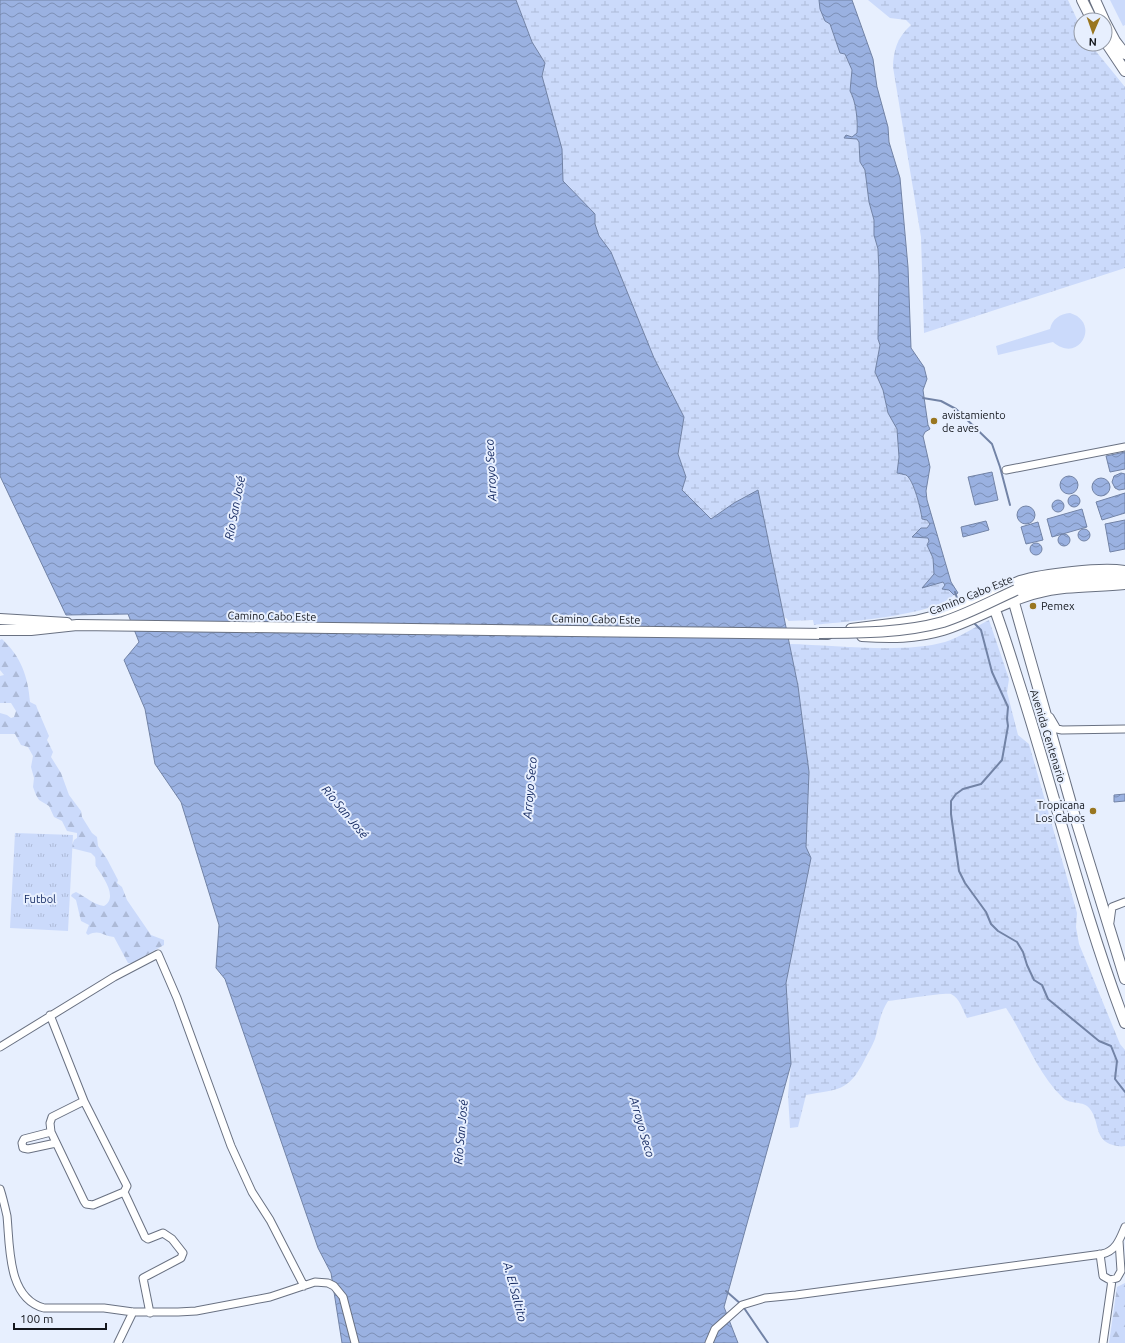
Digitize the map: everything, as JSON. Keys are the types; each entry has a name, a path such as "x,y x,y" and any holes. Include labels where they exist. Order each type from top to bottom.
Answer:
{"main road":[{"path":"1082,0 1088,12"},
{"path":"1095,0 1101,12"},
{"path":"1113,37 1125,54"},
{"path":"1112,52 1125,71"},
{"path":"819,633 880,637 909,637 945,629 995,608 1013,592 1042,575 1109,570 1125,571"},
{"name":"Camino Cabo Este","path":"0,619 49,621 77,625 127,626 819,633 885,631 926,626 951,619 1013,592 1045,583 1125,575"},
{"name":"Camino Cabo Este","path":"1107,578 1125,582"},
{"path":"819,633 924,619 950,612 989,594 1043,591 1125,582"},
{"name":"Avenida Centenario","path":"1013,592 1040,698 1125,979"},
{"name":"Avenida Centenario","path":"989,594 995,608 1039,746 1088,918 1125,1023"},
{"name":"Camino Cabo Este","path":"0,630 31,630 77,625"}],"street":[{"path":"1006,470 1125,447"},
{"path":"1040,698 1057,729 1125,729"},
{"path":"1111,932 1111,909 1115,905 1125,902"},
{"path":"0,1047 114,977 158,954 177,998 231,1146 252,1192 270,1220 304,1286"},
{"path":"50,1015 84,1101 127,1186 124,1192 93,1205 86,1204 51,1132 50,1123 52,1117 84,1101"},
{"path":"51,1132 24,1139 22,1143 24,1148 28,1149 56,1143"},
{"path":"0,1189 7,1216 9,1256 23,1294 29,1300 44,1308 104,1308 150,1313 196,1311 270,1297 315,1282 328,1283 334,1286 343,1297 356,1343"},
{"path":"124,1192 145,1237 148,1239 163,1233 172,1239 183,1253 181,1258 142,1278 150,1313"},
{"path":"709,1343 715,1329 742,1305 765,1298 1100,1254 1113,1249 1119,1241 1125,1227"},
{"path":"1100,1254 1102,1274 1107,1279 1112,1280 1118,1277 1121,1271 1119,1241"},
{"path":"1103,1343 1112,1280"},
{"path":"118,1343 133,1312"}],"green space":[{"path":"516,0 819,0 820,9 830,24 840,53 845,54 852,70 850,91 854,100 856,111 857,133 852,138 845,138 857,139 859,142 860,162 865,170 869,202 874,220 874,235 878,249 878,339 880,345 875,372 883,390 888,413 897,429 899,457 897,473 904,475 912,483 917,496 922,519 927,520 930,525 913,537 928,538 929,541 927,545 933,558 934,574 922,588 943,582 954,595 927,608 887,617 814,625 813,620 789,621 784,616 758,490 734,503 711,519 682,490 686,477 678,454 684,417 654,358 622,279 143,614 66,615 0,476 542,76 545,63 532,42"},
{"path":"868,0 1068,0 1074,12 1073,52 1097,52 1125,87 1125,268 924,333 921,237 893,67 894,55 899,39 911,25 906,20 890,18"},
{"path":"1110,0 1125,0 1125,25 1123,26"},
{"path":"1070,313 1079,318 1084,325 1085,332 1083,340 1078,345 1071,348 1063,348 1053,342 998,355 996,346 1050,329 1051,325 1057,318"},
{"path":"989,620 1009,679 1007,692 1018,735 1029,744 1077,913 1076,927 1079,944 1120,1044 1125,1050 1125,1146 1107,1143 1100,1135 1090,1109 1084,1104 1066,1100 1054,1088 1046,1078 1006,1008 967,1018 957,998 951,994 888,1001 881,1015 874,1042 853,1079 847,1084 834,1090 806,1095 798,1127 790,1128 788,1095 791,1064 786,983 811,858 806,847 809,771 798,686 789,644 868,648 909,648 928,646 951,640"},
{"path":"2,639 19,660 25,675 30,702 36,705 49,736 47,740 53,752 51,757 61,773 69,795 81,811 82,817 92,833 97,837 98,846 107,859 118,880 117,883 122,887 127,900 151,935 164,940 164,945 132,963 128,963 114,937 98,933 88,935 86,933 89,925 81,921 76,900 71,896 76,892 93,902 104,906 110,897 108,886 96,866 95,857 91,853 71,848 74,840 77,838 77,833 67,831 62,821 54,817 49,806 39,800 36,795 33,787 34,778 31,767 33,756 28,747 21,745 15,734 0,734 0,713 11,718 14,717 16,711 11,703 0,703 0,676 4,675 0,670 0,640"},
{"name":"Futbol","path":"15,833 73,835 68,931 10,928"},
{"path":"1125,1283 1125,1343 1109,1343 1117,1287"}],"water":[{"path":"0,0 516,0 532,42 545,63 542,76 562,149 563,181 595,214 595,224 599,236 611,252 654,358 684,417 678,454 686,477 682,490 711,519 734,503 758,490 798,686 809,772 806,847 811,858 786,983 791,1064 724,1307 738,1343 342,1343 331,1273 318,1248 225,979 216,968 219,925 181,802 155,764 145,709 124,660 139,642 128,614 66,615 0,476"},
{"path":"819,0 852,0 873,59 877,87 888,127 889,142 900,178 908,267 911,348 924,367 927,379 923,390 928,425 930,429 925,432 923,436 930,467 926,491 927,500 951,582 958,593 954,595 949,590 942,589 945,585 943,582 922,588 934,574 933,558 927,545 929,541 928,538 912,537 921,528 927,528 930,524 927,520 922,519 917,496 909,478 906,475 897,473 899,457 897,429 888,413 883,390 875,372 880,345 878,339 878,249 874,235 874,220 869,202 865,170 860,162 859,142 857,139 844,138 846,135 852,137 857,133 856,111 854,100 850,91 852,70 845,54 840,53 830,24 825,21 820,9"},
{"path":"1125,452 1125,469 1110,472 1106,456"},
{"path":"992,472 998,500 975,505 968,477"},
{"path":"1121,473 1125,474 1125,489 1119,490 1115,488 1112,482 1114,476"},
{"path":"1069,476 1075,479 1078,485 1075,491 1069,494 1063,491 1060,485 1063,479"},
{"path":"1101,478 1107,481 1110,487 1107,493 1101,496 1095,493 1092,487 1095,481"},
{"path":"1125,493 1125,513 1102,520 1096,502"},
{"path":"1072,495 1076,495 1080,501 1076,507 1072,507 1068,503 1068,499"},
{"path":"1056,500 1060,500 1064,506 1060,512 1056,512 1052,508 1052,504"},
{"path":"1026,506 1032,509 1035,515 1032,521 1026,524 1020,521 1017,515 1020,509"},
{"path":"1082,509 1087,527 1052,537 1047,519"},
{"path":"1125,520 1125,549 1110,552 1105,524"},
{"path":"986,521 989,530 963,537 961,527"},
{"path":"1038,522 1043,540 1026,544 1021,527"},
{"path":"1082,529 1086,529 1090,535 1086,541 1082,541 1078,537 1078,533"},
{"path":"1062,534 1066,534 1070,540 1066,546 1062,546 1058,542 1058,538"},
{"path":"1034,543 1038,543 1042,549 1038,555 1034,555 1030,551 1030,547"},
{"path":"1125,794 1125,801 1114,802 1114,795"}],"waterway":[{"path":"923,398 941,401 956,409 992,444 1010,505"},
{"path":"955,592 959,604"},
{"path":"973,622 981,630 992,672 1008,707 1008,726 1002,760 981,784 963,789 956,794 951,801 951,814 959,871 965,883 986,912 991,924 998,931 1017,942 1023,952 1034,980 1042,985 1048,999 1099,1041 1111,1046 1117,1061 1115,1079 1125,1092"},
{"name":"Arroyo Seco","path":"726,1291 742,1305 768,1343"}],"place":[{"name":"avistamiento de aves","path":"934,421"},
{"name":"Pemex","path":"1033,606"},
{"name":"Tropicana Los Cabos","path":"1093,811"}],"water label":[{"name":"Río San José","path":"235,508"},
{"name":"Río San José","path":"345,812"},
{"name":"Río San José","path":"461,1132"},
{"name":"A. El Saltito","path":"515,1292"}]}
